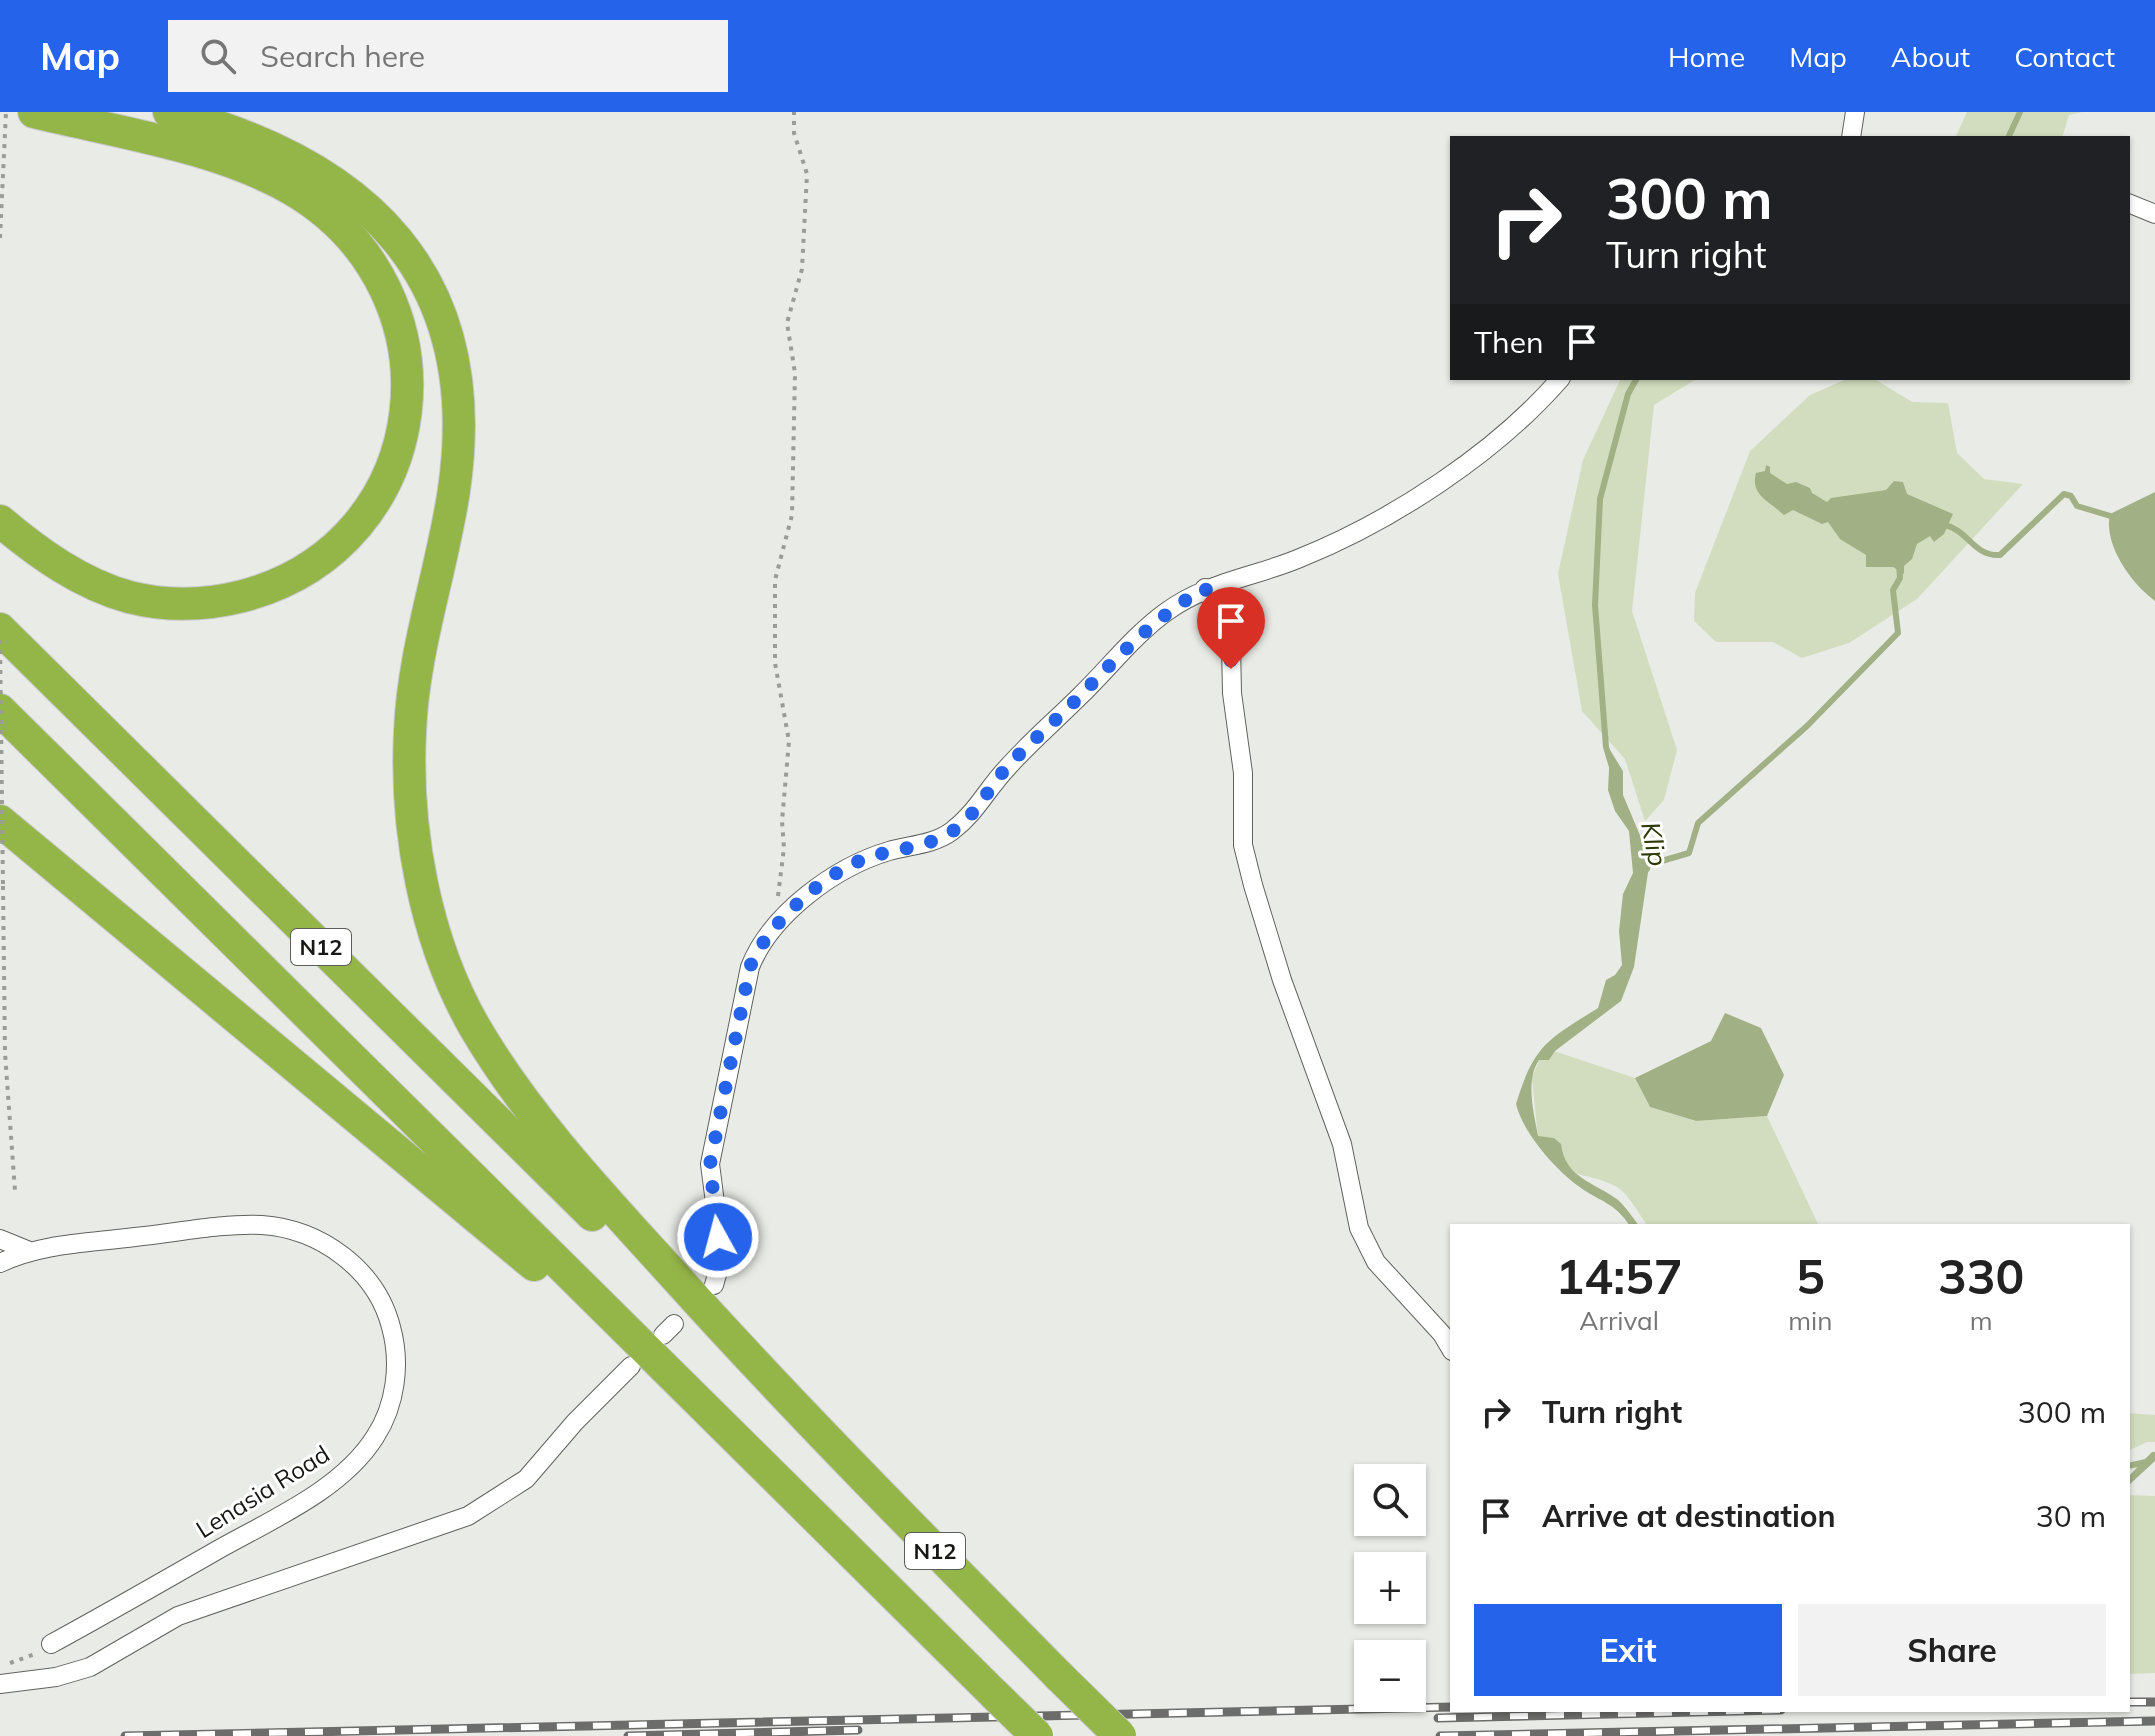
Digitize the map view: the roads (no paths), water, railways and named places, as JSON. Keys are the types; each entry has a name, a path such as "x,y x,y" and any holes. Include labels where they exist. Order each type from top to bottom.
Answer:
{"highway":[{"path":"0,521 76,575 127,596 184,605 255,593 315,563 361,520 379,494 396,458 408,399 404,340 384,284 356,244 322,211 292,190 233,164 34,112"},
{"path":"169,112 258,139 322,172 370,211 411,260 437,306 457,367 459,438 450,516 421,653 410,731 412,817 421,878 445,961 474,1025 585,1178 811,1425"},
{"name":"N12","path":"0,629 727,1349 811,1425 1120,1736"},
{"name":"N12","path":"0,710 1037,1736"},
{"path":"0,821 450,1194 751,1453"}],"street":[{"path":"1851,136 1855,112"},
{"path":"2130,204 2155,214"},
{"path":"714,1285 722,1257 710,1164 750,967 757,950 773,931 828,877 862,859 922,845 949,834 977,810 1004,771 1119,652 1166,611 1205,588 1331,546 1462,471 1489,443 1531,412 1559,380"},
{"path":"1205,588 1222,618 1231,645 1232,693 1243,773 1243,845 1282,980 1342,1144 1359,1228 1376,1262 1442,1334 1450,1348"},
{"name":"Lenasia Road","path":"0,1263 27,1250 248,1225 289,1230 321,1242 362,1272 382,1301 396,1350 395,1380 388,1413 374,1439 349,1467 276,1517 51,1644"},
{"name":"Lenasia Road","path":"0,1239 27,1250"},
{"path":"0,1684 56,1677 90,1667 178,1616 468,1516 526,1479 575,1422 631,1366"}],"waterway":[{"name":"Klip","path":"2009,136 2020,112"},
{"name":"Klip","path":"1612,767 1606,747 1595,605 1600,499 1628,394 1636,380"},
{"path":"1945,525 1960,532 1984,552 2000,555 2064,494 2071,496 2077,506 2117,518"},
{"path":"1647,869 1648,865 1689,853 1698,823 1807,726 1898,633 1893,590 1900,578 1899,564"},
{"name":"Klip","path":"2130,1466 2146,1462 2155,1455"}],"railway":[{"path":"2130,1702 2155,1702"},
{"path":"125,1736 1450,1707"},
{"path":"1438,1718 1695,1712"},
{"path":"1440,1736 2155,1721"},
{"path":"628,1736 858,1730"}]}
